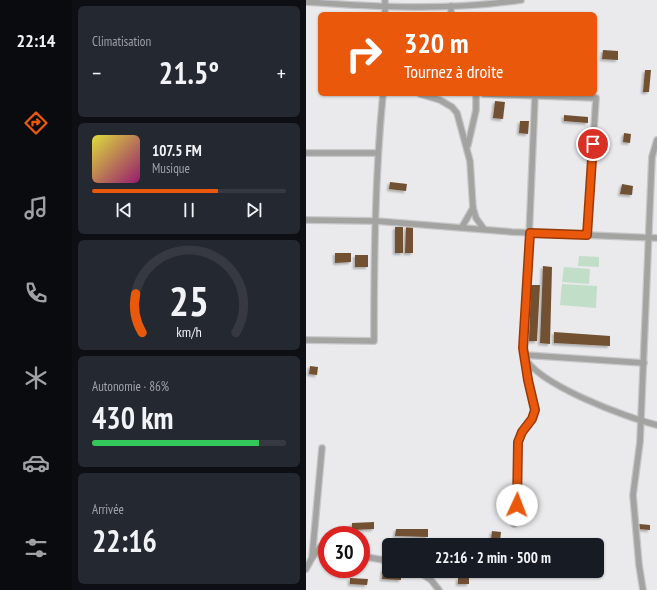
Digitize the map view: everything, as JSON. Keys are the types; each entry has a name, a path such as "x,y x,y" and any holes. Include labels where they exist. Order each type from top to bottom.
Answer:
{"street":[{"path":"385,0 385,12"},
{"path":"306,2 385,7 450,6 521,0"},
{"path":"450,6 451,12"},
{"path":"306,340 374,341 378,153 383,96"},
{"path":"427,96 440,100 452,107 460,120 467,148 471,175 473,208 476,218 484,229"},
{"path":"467,148 476,110 476,96"},
{"path":"514,524 517,501 518,442 522,432 532,419 535,410 524,355 535,96 596,98 587,235"},
{"path":"643,590 633,506 644,362 652,157 657,140"},
{"path":"306,153 378,153"},
{"path":"462,227 473,208"},
{"path":"306,220 376,221 530,233 657,238"},
{"path":"524,355 644,362"},
{"path":"526,361 530,366 552,382 597,404 640,421 657,425"},
{"path":"312,558 322,448"},
{"path":"306,569 318,550"},
{"path":"370,558 382,560"},
{"path":"428,578 439,590"}],"green space":[{"path":"579,256 599,257 599,267 578,266"},
{"path":"564,267 590,269 589,284 562,282"},
{"path":"562,284 597,286 596,308 560,305"}],"building":[{"path":"603,50 618,51 618,60 602,59"},
{"path":"645,70 651,70 649,92 643,92"},
{"path":"495,101 505,102 503,119 493,118"},
{"path":"564,115 588,117 588,123 564,121"},
{"path":"520,121 529,121 528,134 519,133"},
{"path":"624,133 631,134 630,143 623,142"},
{"path":"390,182 407,184 406,191 389,189"},
{"path":"622,184 633,186 632,195 620,194"},
{"path":"395,227 403,227 403,253 395,253"},
{"path":"406,227 413,227 413,253 405,253"},
{"path":"335,253 351,253 351,262 335,263"},
{"path":"355,255 368,255 368,267 355,267"},
{"path":"543,266 552,267 550,344 540,343"},
{"path":"531,285 540,285 537,341 529,341"},
{"path":"554,332 610,336 610,346 554,343"},
{"path":"310,366 318,367 317,375 309,374"},
{"path":"374,522 374,529 370,529 370,526 352,526 352,523"},
{"path":"639,524 650,525 650,530 638,529"},
{"path":"396,529 428,529 428,537 395,536"},
{"path":"492,531 501,532 500,538 491,538"},
{"path":"350,578 368,579 367,585 350,584"},
{"path":"401,578 401,580 382,579"},
{"path":"458,578 469,578 469,584 458,584"}],"route":[{"path":"517,505 518,438 532,419 535,410 523,348 530,233 587,235 593,144"}]}
